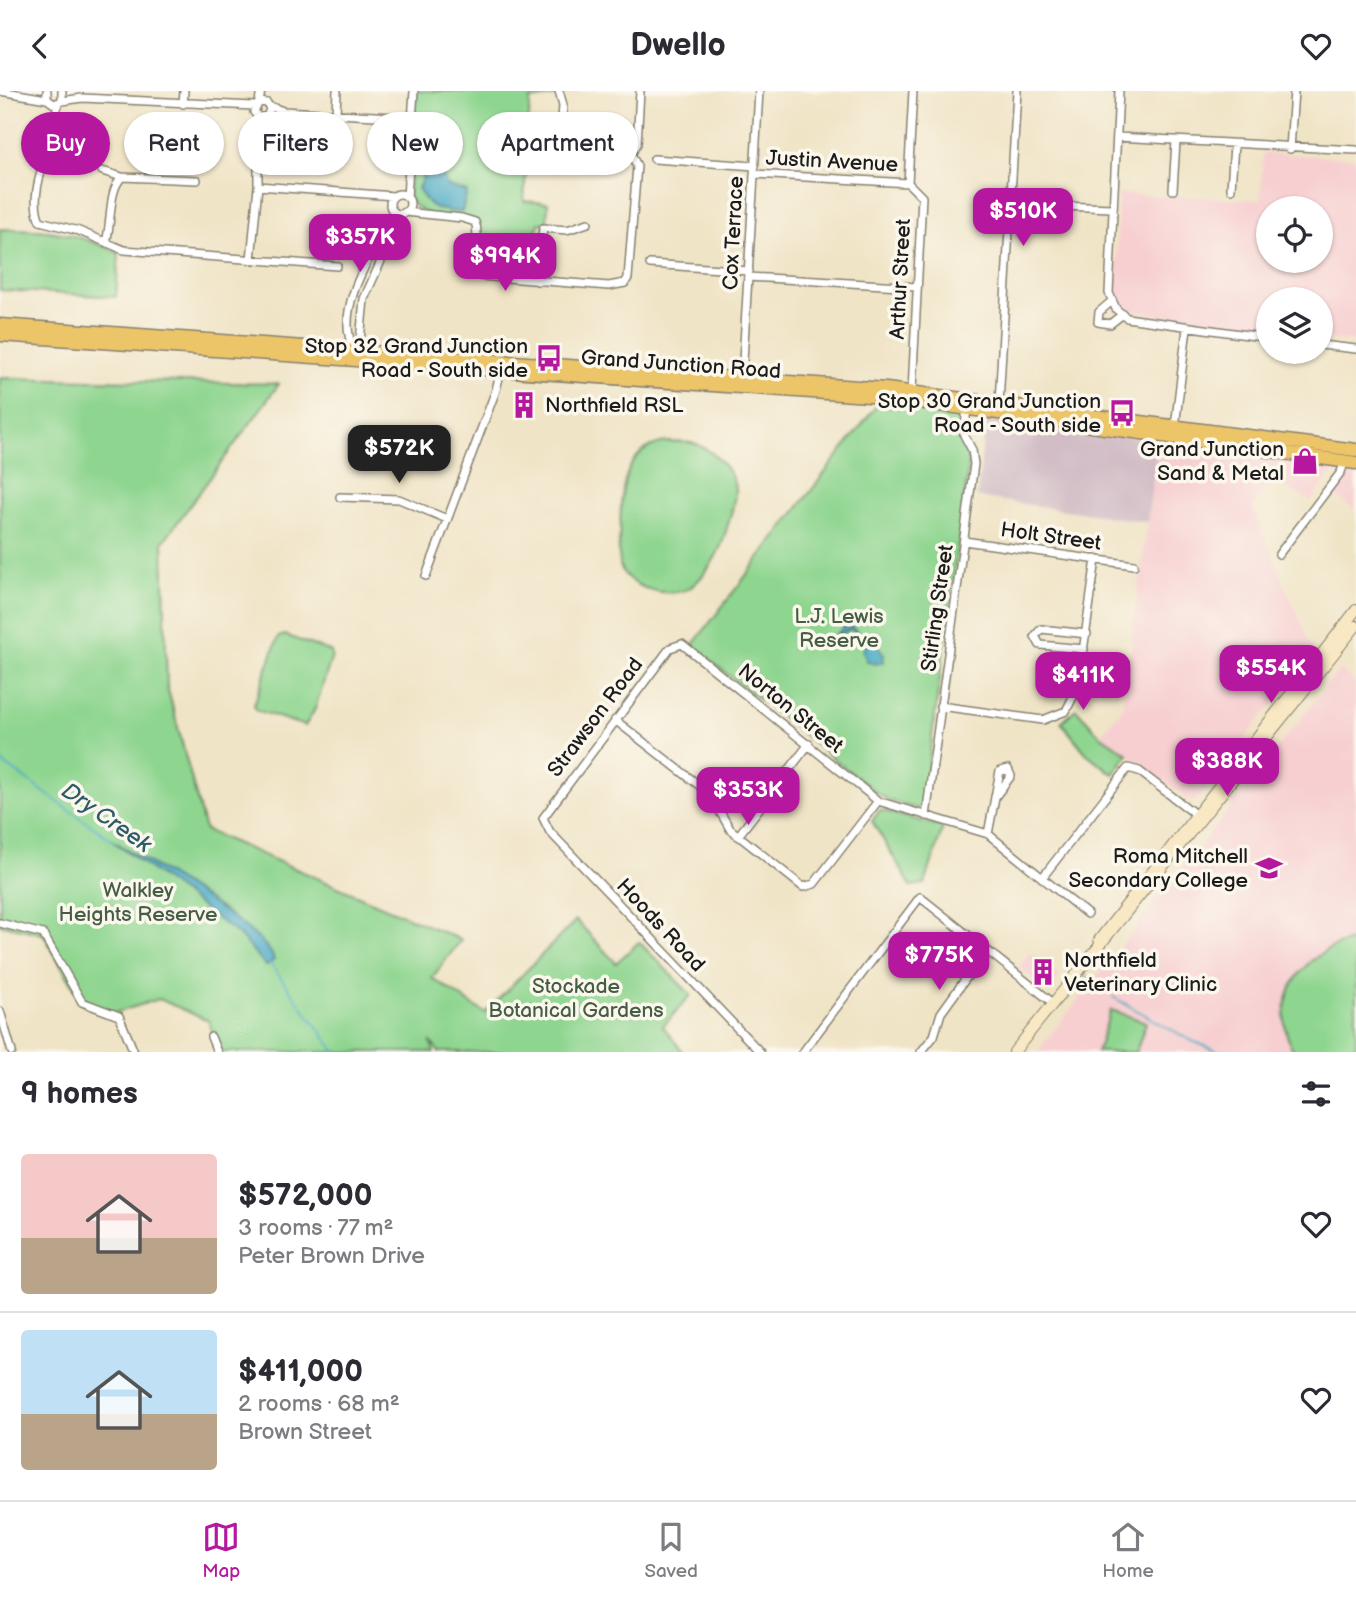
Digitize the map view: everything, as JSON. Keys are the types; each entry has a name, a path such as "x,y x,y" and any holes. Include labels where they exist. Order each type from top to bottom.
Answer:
{"highway":[{"name":"Grand Junction Road","path":"0,325 354,355"},
{"name":"Grand Junction Road","path":"0,335 501,365 968,403 1351,456"},
{"name":"Grand Junction Road","path":"742,383 912,391 968,403 999,403 1056,415"}],"main road":[{"path":"1198,817 1356,610"},
{"path":"1014,1052 1086,962 1107,927 1325,660 1356,626"}],"street":[{"path":"0,91 61,97 111,95 183,104 301,112"},
{"path":"183,104 184,91"},
{"path":"251,260 263,91"},
{"path":"336,112 337,91"},
{"path":"412,112 414,91"},
{"path":"559,91 562,112"},
{"path":"638,126 640,91"},
{"name":"Cox Terrace","path":"742,383 760,91"},
{"name":"Arthur Street","path":"912,391 922,197 908,183 913,91"},
{"path":"999,403 1017,91"},
{"path":"1119,91 1109,293 1117,308 1127,318 1256,336"},
{"path":"1290,149 1294,91"},
{"path":"1117,137 1290,149 1356,150"},
{"path":"1173,190 1176,141"},
{"path":"1231,189 1234,145"},
{"name":"Justin Avenue","path":"654,159 908,183"},
{"path":"110,173 122,177 197,180"},
{"path":"40,175 38,215 48,224 124,250 337,266"},
{"path":"354,355 360,341 364,299 398,211 407,175"},
{"path":"376,195 398,211 475,222 478,233 474,266 480,276 609,286 625,283 628,278 636,175"},
{"path":"106,242 111,224 114,188 122,177"},
{"path":"258,186 402,198 424,213"},
{"path":"354,355 348,339 351,300 398,211 402,198"},
{"path":"1012,204 1112,208"},
{"path":"537,281 543,228 567,230 587,223"},
{"path":"650,264 917,287"},
{"path":"1117,308 1110,324 1098,322 1099,312 1117,308"},
{"path":"1175,431 1187,328"},
{"path":"1333,346 1356,349"},
{"path":"426,576 496,390 501,365"},
{"name":"Stirling Street","path":"926,816 974,464 972,450 964,435 968,403"},
{"path":"1279,554 1351,456"},
{"path":"340,497 399,499 447,519"},
{"name":"Holt Street","path":"964,541 1134,565"},
{"path":"940,706 1029,719 1054,718 1066,711 1076,696 1096,559"},
{"path":"1084,649 1040,645 1035,636 1041,629 1087,634"},
{"name":"Strawson Road","path":"542,818 670,648 682,644"},
{"name":"Norton Street","path":"682,644 878,801"},
{"path":"615,720 709,793 724,823 803,887 809,888 878,801 988,834 1087,913"},
{"path":"738,836 808,744"},
{"path":"1042,878 1121,776 1132,768 1198,817"},
{"path":"988,834 995,797"},
{"name":"Hoods Road","path":"542,818 550,832 760,1052"},
{"path":"803,1052 920,897 985,952 1052,1003"},
{"path":"0,923 43,934 82,1002 119,1016 134,1052"},
{"path":"921,1052 934,1036 941,1013 985,952"},
{"path":"0,1011 6,1022 12,1052"},
{"path":"211,1037 216,1052"}],"shaded area":[{"path":"1263,153 1356,158 1356,342 1333,339 1333,287 1256,287 1256,328 1125,310 1116,295 1118,194 1256,200 1256,273 1333,273 1333,196 1260,196"},
{"path":"986,417 1158,441 1147,522 977,497"},
{"path":"1158,441 1335,465 1336,468 1311,501 1272,481 1252,507 1313,651 1197,800 1191,801 1100,735 1122,709"},
{"path":"1353,472 1356,473 1356,511 1333,494"},
{"name":"Roma Mitchell Secondary College","path":"1339,670 1356,683 1356,1052 1037,1052"},
{"path":"1030,952 1060,976 1049,991 1018,968"}],"green space":[{"path":"416,91 553,91 556,96 530,100 529,112 477,112 477,175 526,175 524,201 548,203 547,224 539,223 536,232 526,234 526,240 534,241 537,246 532,277 483,274 478,266 478,222 429,214 413,204 409,197 410,175 463,175 463,112 415,112"},
{"path":"0,229 61,233 89,240 119,253 116,297 0,290"},
{"path":"0,378 279,384 163,542 167,686 205,830 461,940 432,978 485,1013 576,920 616,963 639,942 691,995 663,1026 683,1052 439,1052 430,1041 434,1052 217,1052 209,1021 159,999 115,1013 84,1005 43,934 0,924"},
{"name":"L.J. Lewis Reserve","path":"877,405 960,414 958,433 969,462 923,804 917,809 888,800 873,790 692,646"},
{"path":"666,442 692,443 706,449 725,467 735,488 732,511 716,556 691,587 674,592 652,590 633,582 621,568 619,554 621,503 626,476 640,454 651,446"},
{"path":"285,635 331,652 332,656 315,709 305,726 256,710 254,705 278,637"},
{"path":"1076,709 1100,735 1128,754 1113,774 1086,753 1061,722"},
{"path":"880,810 943,827 925,884 911,886 872,821"},
{"path":"1356,940 1356,1052 1294,1052 1286,1033 1285,1014 1295,980 1320,954 1337,945"},
{"path":"1111,1010 1146,1022 1136,1052 1097,1052"}],"water":[{"path":"421,175 443,175 447,186 467,192 462,212 436,208 426,201 418,188 423,178"},
{"path":"851,626 868,642 877,644 884,655 883,662 875,664 867,661 863,651 866,644 851,629 834,637 844,627"},
{"path":"113,841 229,915 267,948 274,960 266,966 239,935"}],"waterway":[{"name":"Dry Creek","path":"0,761 113,841"},
{"name":"Dry Creek","path":"269,962 336,1052"},
{"path":"1084,976 1104,991"},
{"path":"1113,997 1190,1040 1220,1052"}],"place":[{"name":"Stop 32 Grand Junction Road - South side","path":"549,358"},
{"name":"Northfield RSL","path":"524,405"},
{"name":"Stop 30 Grand Junction Road - South side","path":"1122,413"},
{"name":"Grand Junction Sand & Metal","path":"1305,461"},
{"name":"Roma Mitchell Secondary College","path":"1269,868"},
{"name":"Northfield Veterinary Clinic","path":"1043,972"}],"park label":[{"name":"Walkley Heights Reserve","path":"138,902"},
{"name":"Stockade Botanical Gardens","path":"576,998"}]}
